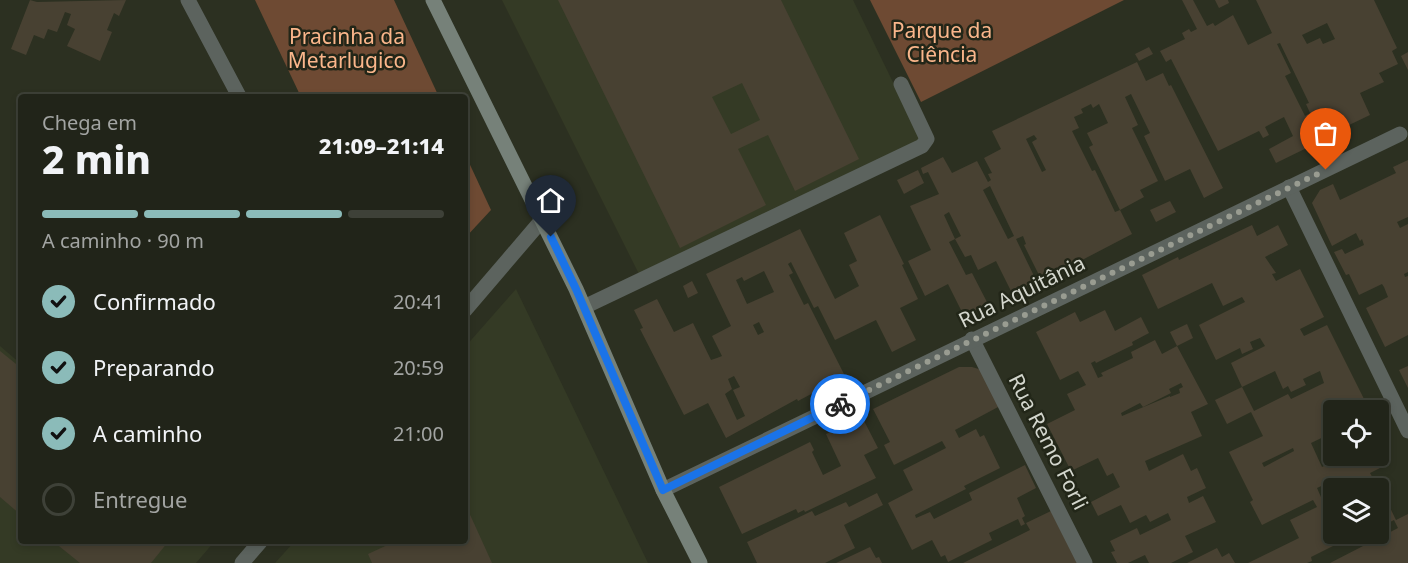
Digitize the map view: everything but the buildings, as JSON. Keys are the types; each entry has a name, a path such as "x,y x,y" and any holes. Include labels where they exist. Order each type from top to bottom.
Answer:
{"main road":[{"path":"433,0 584,307 663,490 700,563"}],"street":[{"path":"188,0 238,94"},
{"path":"584,307 922,146 927,139 901,84"},
{"name":"Rua Aquitânia","path":"663,490 1400,134"},
{"path":"1289,187 1408,431"},
{"path":"468,306 542,220"},
{"name":"Rua Remo Forli","path":"972,339 1085,563"},
{"path":"242,563 258,544"}],"shaded area":[{"path":"502,0 853,0 922,142 641,278"},
{"path":"516,289 648,563 275,563 292,544 468,544 468,344"},
{"path":"0,346 18,361 18,544 212,544 196,563 0,563"}],"green space":[{"name":"Pracinha da Metarlugico","path":"255,0 394,0 438,94 300,94"},
{"name":"Parque da Ciência","path":"870,0 1124,0 921,102"},
{"path":"468,160 491,210 468,235"}],"way so far":[{"path":"840,404 1326,170"}],"route":[{"path":"551,237 576,289 663,490 840,404"}]}
